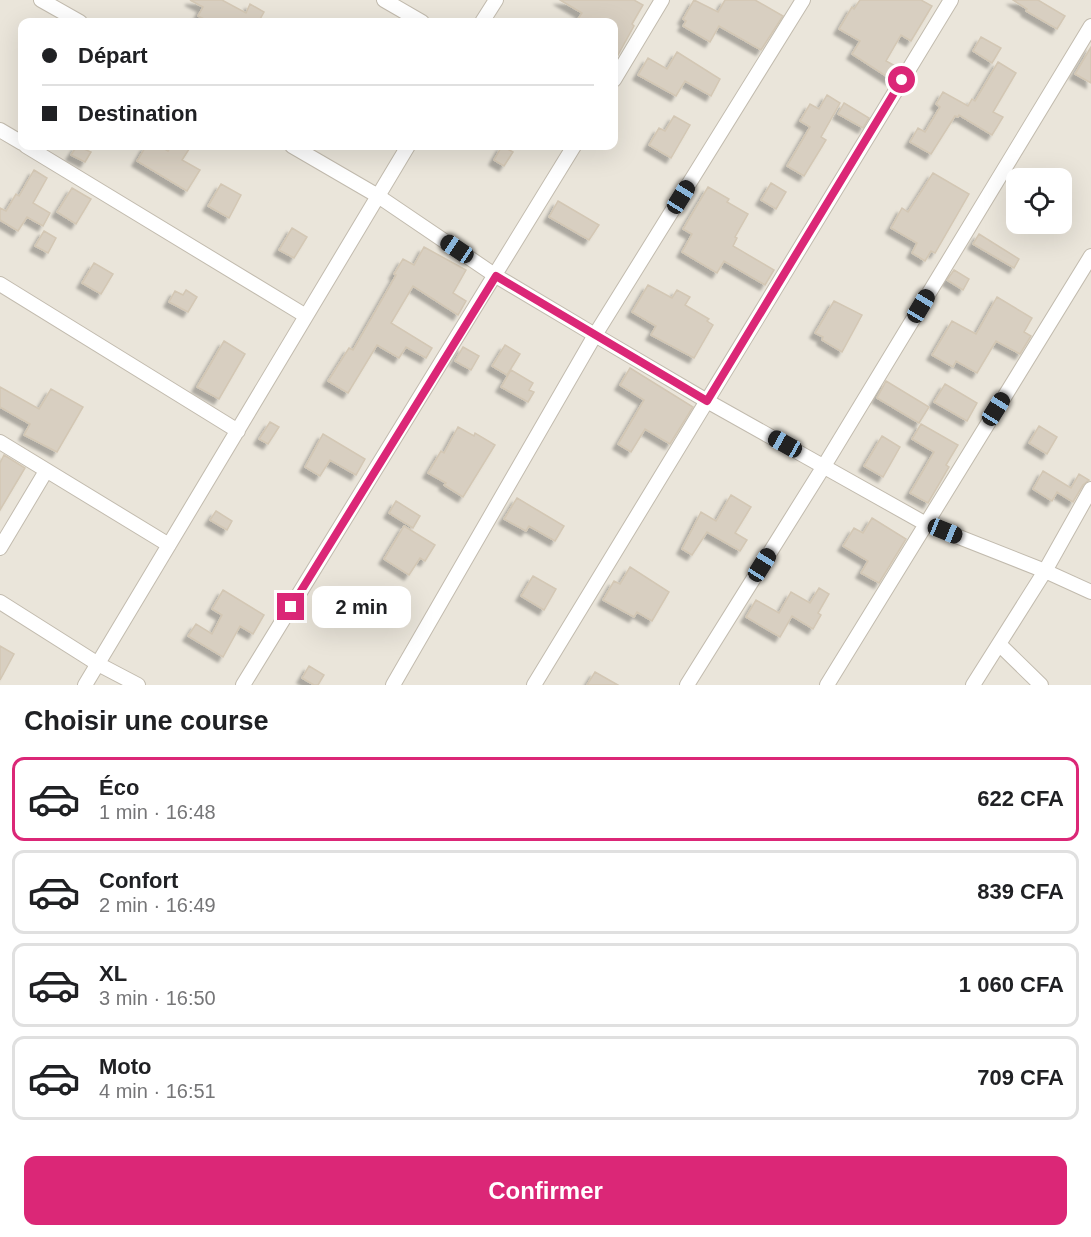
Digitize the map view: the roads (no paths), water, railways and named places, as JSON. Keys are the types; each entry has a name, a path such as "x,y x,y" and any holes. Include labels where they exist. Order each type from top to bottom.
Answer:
{"street":[{"path":"41,0 73,18"},
{"path":"384,0 415,18"},
{"path":"485,18 496,0"},
{"path":"618,73 662,0"},
{"path":"393,685 595,335 803,0"},
{"path":"534,685 951,0"},
{"path":"687,685 824,465 1091,26"},
{"path":"0,130 18,140"},
{"path":"34,150 306,316"},
{"path":"299,150 378,196 496,276 707,401 926,524 1045,570 1091,592"},
{"path":"85,685 406,150"},
{"path":"243,685 572,150"},
{"path":"827,685 1091,256"},
{"path":"0,284 238,431"},
{"path":"0,442 169,545"},
{"path":"0,548 46,471"},
{"path":"973,685 1045,570 1091,489"},
{"path":"0,602 98,664 138,685"},
{"path":"999,644 1041,685"}]}
